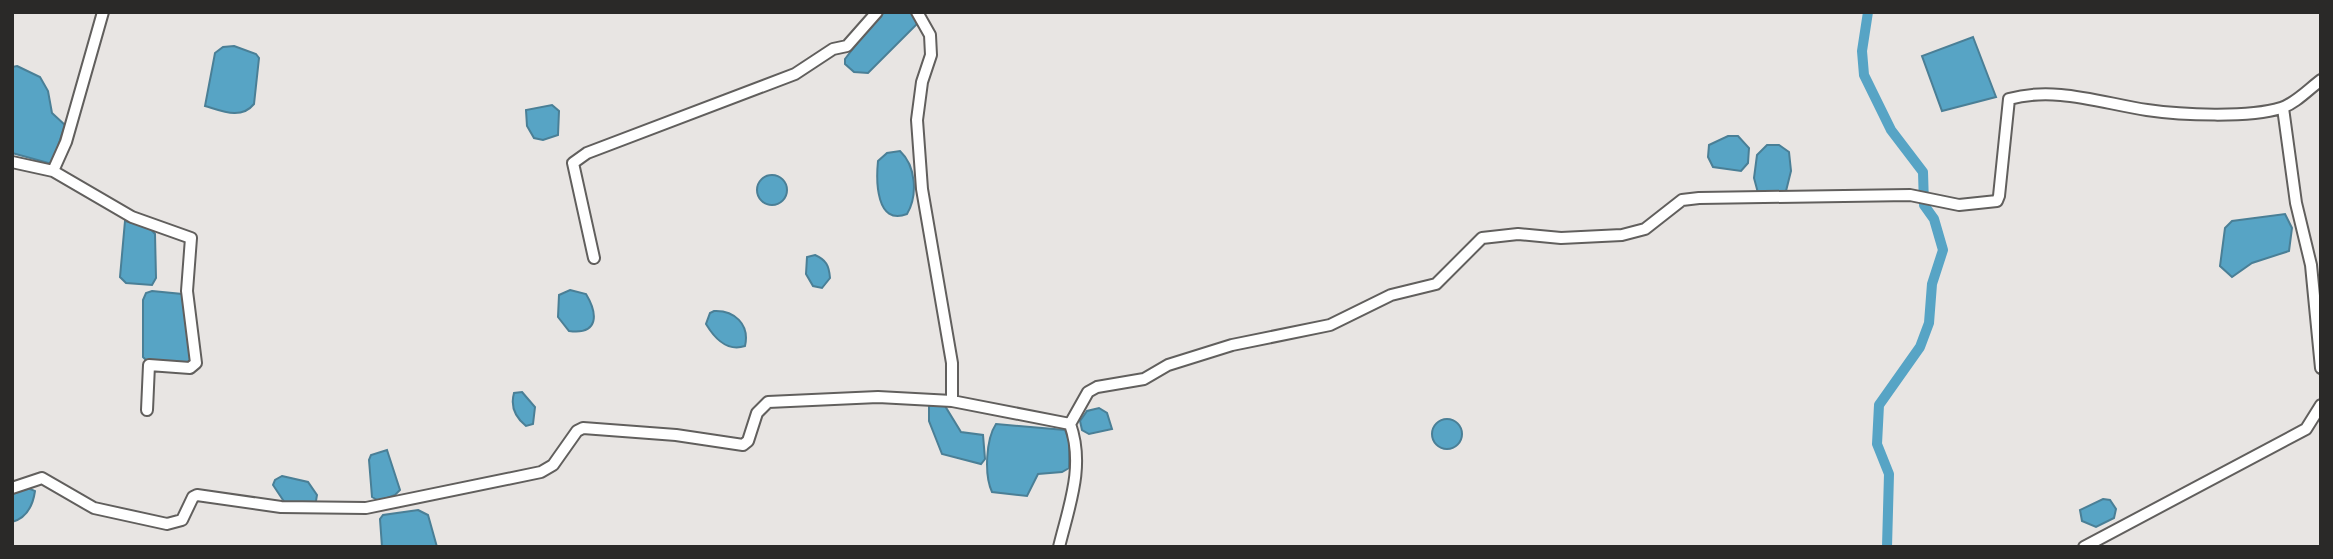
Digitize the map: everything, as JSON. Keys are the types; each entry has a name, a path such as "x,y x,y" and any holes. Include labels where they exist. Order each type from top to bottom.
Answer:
{"street":[{"path":"53,171 66,142 103,12"},
{"path":"594,258 573,163 587,153 795,74 833,49 847,46 877,12"},
{"path":"918,12 930,35 931,55 922,82 917,120 922,189 953,363 953,401"},
{"path":"1070,424 1088,393 1097,387 1143,379 1168,365 1232,345 1330,325 1391,295 1436,284 1482,238 1518,234 1561,238 1622,235 1645,229 1682,200 1699,198 1910,195 1959,205 1997,201 2009,99 2026,94 2069,95 2148,110 2209,115 2283,108 2321,80"},
{"path":"2283,108 2296,203 2311,265 2321,368"},
{"path":"12,162 53,171 132,217 191,238 187,291 196,363 190,368 149,365 147,410"},
{"path":"12,488 42,478 94,508 167,524 182,520 192,497 197,495 281,507 366,508 541,472 553,465 577,431 583,428 676,435 743,445 748,441 757,413 768,402 878,397 953,401 1070,424"},
{"path":"2084,547 2306,429 2321,405"},
{"path":"1059,547 1076,482 1076,440 1070,424"}],"water":[{"path":"881,12 914,12 917,24 868,73 854,72 845,64 845,59"},
{"path":"1973,37 1996,97 1942,111 1922,56"},
{"path":"234,46 256,54 259,58 254,104 237,113 205,106 215,53 223,47"},
{"path":"17,66 40,77 48,91 52,113 65,125 52,164 12,153 12,67"},
{"path":"552,105 559,111 558,135 543,140 534,138 527,126 526,110"},
{"path":"1728,136 1738,136 1749,148 1748,163 1741,171 1713,167 1708,157 1709,145"},
{"path":"1767,145 1779,145 1789,152 1791,171 1786,191 1758,193 1754,178 1757,155"},
{"path":"900,151 912,173 914,190 907,214 897,216 889,214 880,200 877,170 878,161 887,153"},
{"path":"772,175 783,179 787,190 783,201 772,205 761,201 757,190 761,179"},
{"path":"2285,214 2292,228 2289,251 2252,263 2232,277 2220,266 2225,228 2232,221"},
{"path":"125,221 149,227 155,234 156,278 152,285 126,283 120,277"},
{"path":"815,255 824,261 829,270 830,278 822,288 813,286 806,274 807,257"},
{"path":"570,290 586,294 590,301 594,316 591,326 586,330 569,331 558,317 559,295"},
{"path":"152,291 182,294 191,363 147,361 143,357 143,300 146,293"},
{"path":"710,313 728,313 739,320 745,331 745,346 727,346 713,335 706,324"},
{"path":"522,392 535,407 533,424 526,426 513,407 514,393"},
{"path":"929,406 945,406 961,432 983,435 985,459 981,464 942,454 929,421"},
{"path":"1099,408 1107,413 1112,429 1089,434 1082,430 1080,421 1087,411"},
{"path":"1447,419 1457,424 1462,434 1457,444 1447,449 1437,444 1432,434 1437,424"},
{"path":"996,424 1065,430 1069,441 1069,468 1062,472 1038,474 1027,496 992,492 987,457"},
{"path":"387,450 400,490 395,495 379,501 372,497 369,460 371,455"},
{"path":"282,476 308,482 317,495 316,501 310,505 285,503 273,485 275,480"},
{"path":"28,488 35,491 31,506 22,517 12,522 12,494"},
{"path":"2103,499 2110,500 2116,509 2114,518 2096,527 2082,521 2080,510"},
{"path":"418,510 428,515 437,547 382,547 380,519 383,515"}],"waterway":[{"path":"1868,12 1862,51 1864,75 1891,130 1923,172 1924,205 1934,219 1943,250 1932,284 1929,323 1920,347 1879,405 1877,444 1889,474 1887,547"}]}
